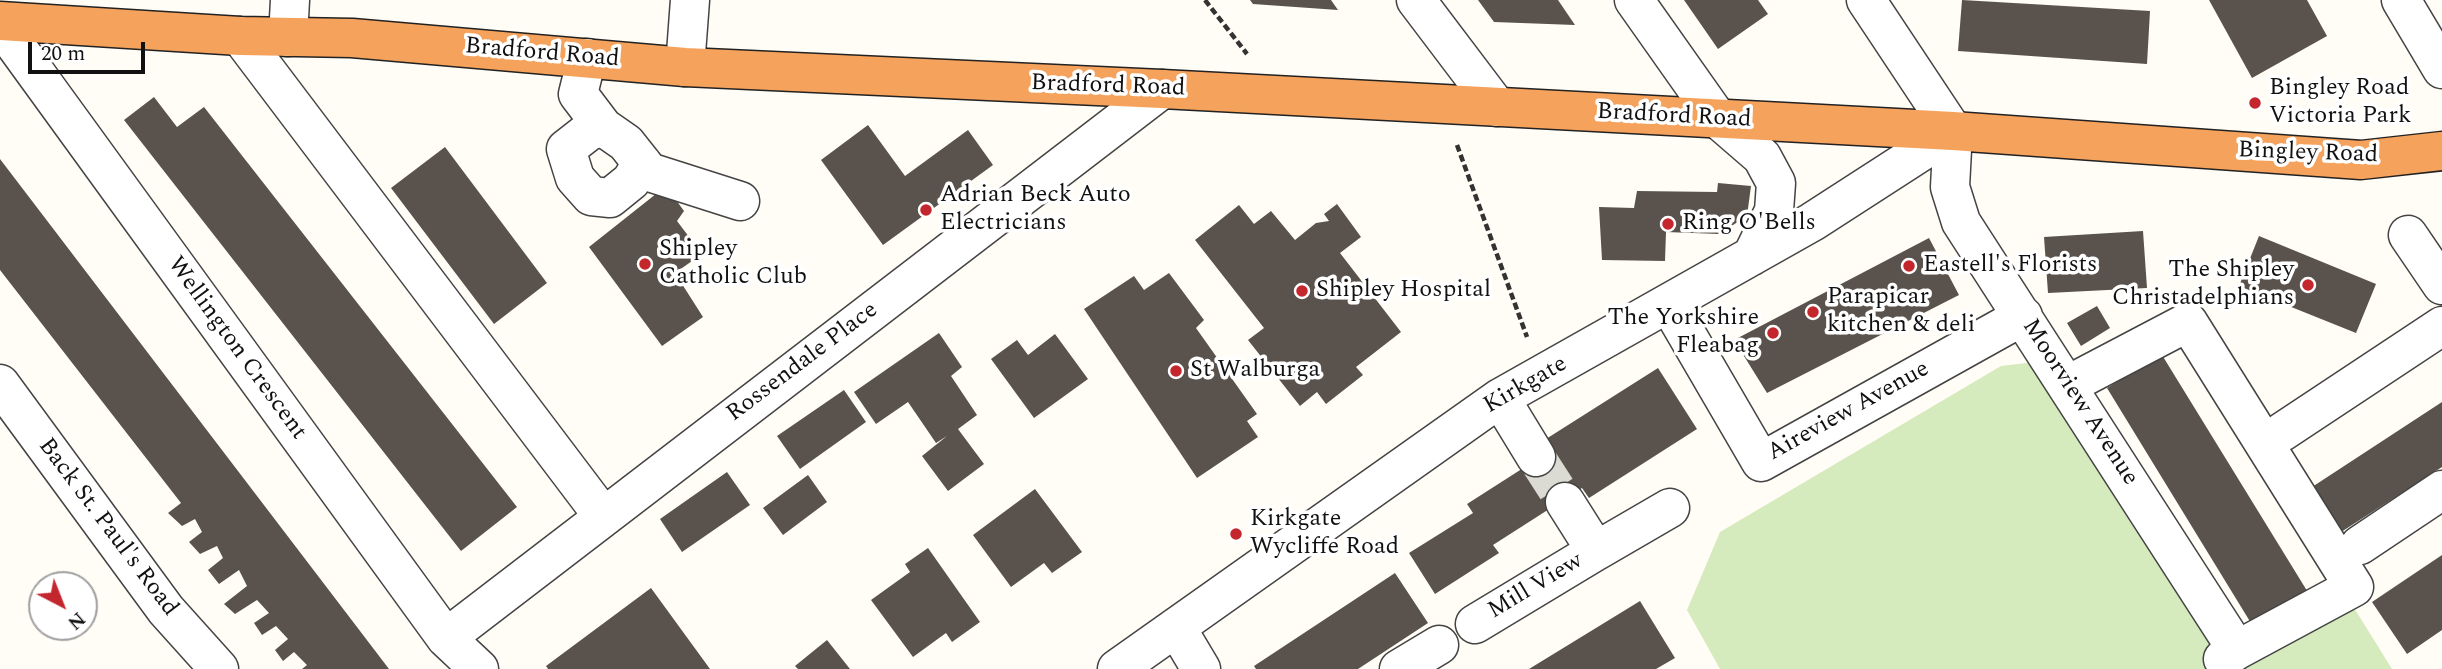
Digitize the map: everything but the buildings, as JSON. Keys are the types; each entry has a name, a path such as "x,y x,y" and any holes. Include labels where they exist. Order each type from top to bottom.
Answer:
{"highway":[{"name":"Bradford Road","path":"0,23 240,36 289,18 352,38 685,67 1953,131 2216,150"},
{"name":"Bingley Road","path":"2216,150 2361,160 2442,151"}],"street":[{"path":"685,67 690,0"},
{"path":"1416,0 1497,107"},
{"path":"1634,0 1718,119 1762,157 1776,183 1774,211 1752,256"},
{"path":"1866,0 1953,131"},
{"path":"2401,0 2442,69"},
{"name":"Wellington Crescent","path":"0,23 446,638 479,669"},
{"path":"240,36 603,516"},
{"path":"587,58 578,94 603,127 626,143 649,172 740,201"},
{"name":"Rossendale Place","path":"446,638 1162,89"},
{"path":"603,127 589,131 566,149 575,178 591,196 610,198 631,181 642,163"},
{"name":"Kirkgate","path":"1117,669 1500,398 1812,222 1953,131"},
{"name":"Moorview Avenue","path":"1953,131 1950,187 1961,222 2068,386 2230,655 2354,587 2188,321 2068,386"},
{"path":"2408,235 2442,285"},
{"name":"Aireview Avenue","path":"1669,304 1761,462 2024,316"},
{"path":"2282,432 2442,326"},
{"name":"Back St. Paul's Road","path":"0,384 166,610 219,669"},
{"path":"1500,398 1536,457"},
{"path":"2360,545 2442,491"},
{"name":"Mill View","path":"1565,502 1596,551"},
{"name":"Mill View","path":"1475,624 1670,508"},
{"path":"1176,627 1201,669"},
{"path":"1399,669 1439,645"}],"path":[{"path":"1205,0 1280,96"},
{"path":"1442,104 1541,376"}],"green space":[{"path":"2035,362 2228,665 2351,603 2392,669 1720,669 1687,610 1720,532 2001,366"}],"tunnel":[{"path":"1536,457 1565,502"}],"place":[{"name":"Bingley Road Victoria Park","path":"2255,103"},
{"name":"Adrian Beck Auto Electricians","path":"926,210"},
{"name":"Ring O'Bells","path":"1668,224"},
{"name":"Shipley Catholic Club","path":"645,264"},
{"name":"Eastell's Florists","path":"1909,266"},
{"name":"The Shipley Christadelphians","path":"2308,285"},
{"name":"Shipley Hospital","path":"1302,291"},
{"name":"Parapicar kitchen & deli","path":"1813,312"},
{"name":"The Yorkshire Fleabag","path":"1773,333"},
{"name":"St Walburga","path":"1176,371"},
{"name":"Kirkgate Wycliffe Road","path":"1236,534"}]}
